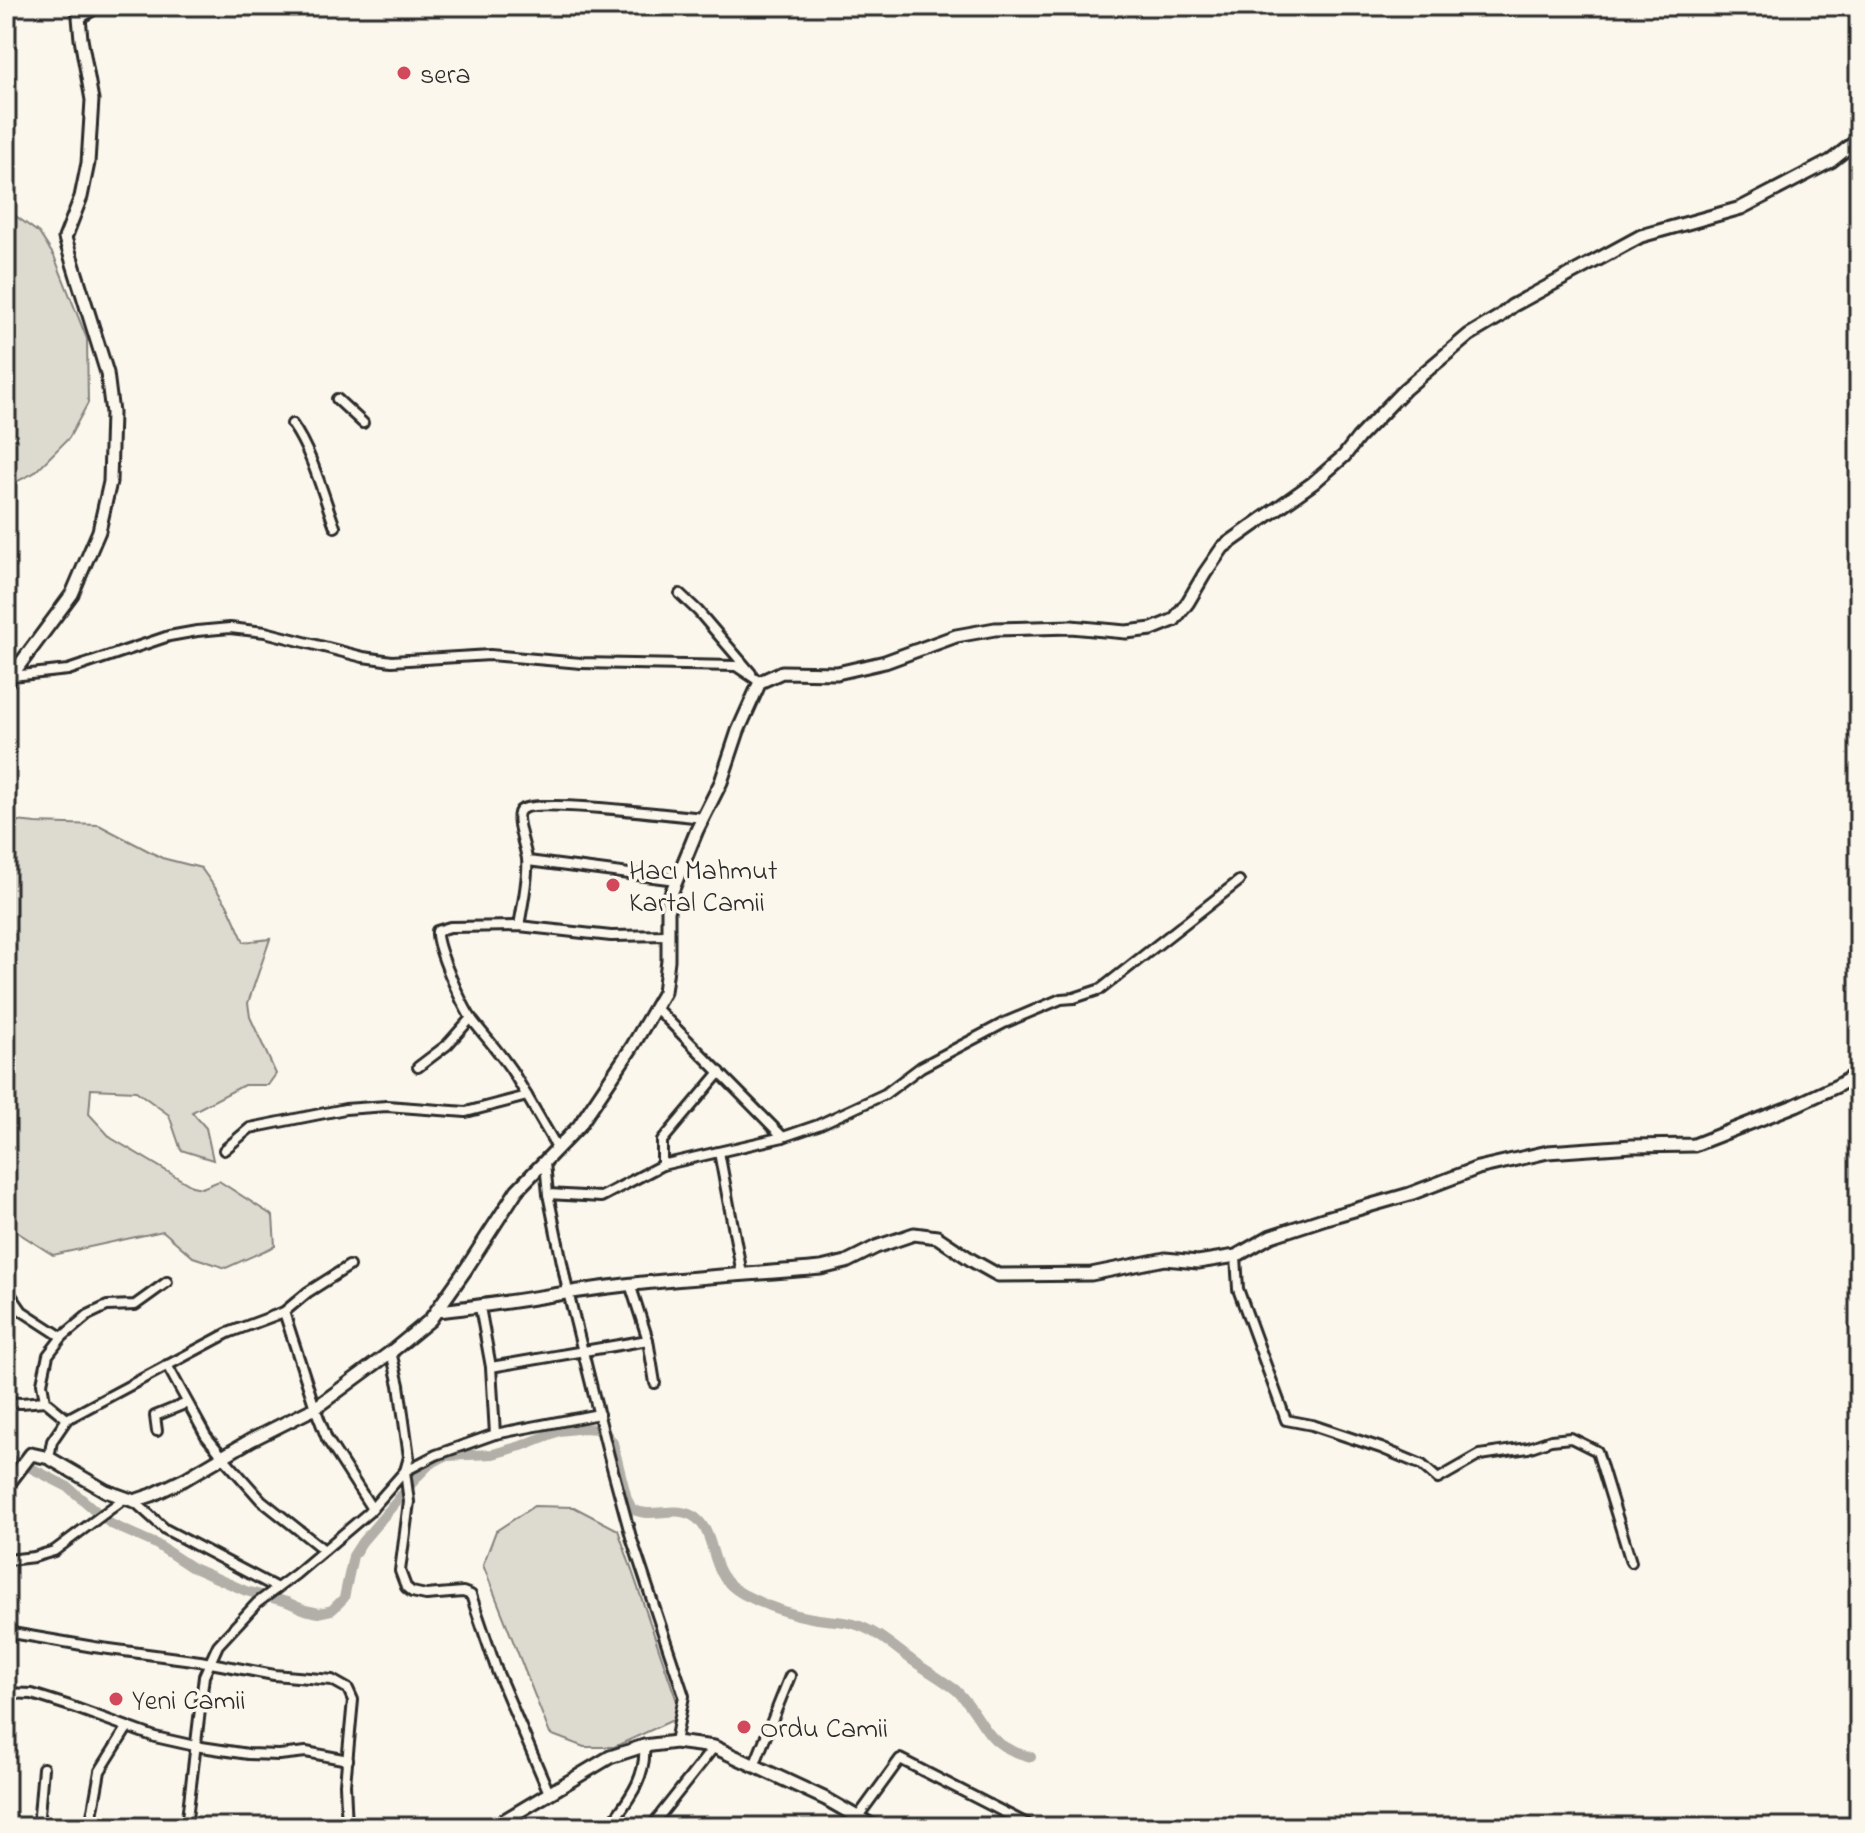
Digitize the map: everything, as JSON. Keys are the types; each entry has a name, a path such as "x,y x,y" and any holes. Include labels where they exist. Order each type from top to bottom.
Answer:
{"street":[{"path":"9,680 72,594 99,531 110,482 112,413 107,373 65,238 81,197 88,163 92,100 78,6"},
{"path":"79,19 100,6"},
{"path":"8,1560 54,1551 129,1499 152,1495 174,1485 251,1440 315,1408 430,1320 517,1190 579,1126 632,1047 664,992 668,960 668,901 721,782 738,731 760,682 782,672 837,673 861,668 956,636 995,629 1071,627 1126,632 1152,629 1174,620 1223,547 1344,456 1405,389 1469,335 1512,306 1641,236 1741,208 1831,161 1859,139"},
{"path":"337,399 363,423"},
{"path":"292,424 315,472 335,527"},
{"path":"680,594 760,682"},
{"path":"9,680 68,670 169,636 230,628 265,632 363,657 392,661 490,655 581,663 736,666 760,682"},
{"path":"519,926 528,861 518,818 523,808 583,806 703,818"},
{"path":"528,861 676,880"},
{"path":"548,1194 601,1197 662,1165 783,1137 818,1125 885,1094 921,1067 1004,1023 1061,999 1101,989 1239,881"},
{"path":"558,1149 496,1047 471,1018 440,954 437,931 450,927 519,926 611,936 668,935"},
{"path":"655,1007 783,1137"},
{"path":"418,1067 447,1045 471,1018"},
{"path":"662,1165 662,1141 720,1072"},
{"path":"437,1311 630,1284 833,1265 914,1234 937,1237 998,1275 1091,1274 1165,1259 1198,1262 1236,1256 1271,1236 1410,1194 1478,1168 1548,1152 1694,1145 1796,1105 1859,1073"},
{"path":"224,1150 250,1128 345,1109 387,1106 466,1112 527,1096"},
{"path":"719,1152 742,1274"},
{"path":"545,1163 548,1194 568,1292 609,1456 631,1537 684,1696 675,1742"},
{"path":"1236,1256 1238,1289 1286,1420 1312,1425 1381,1448 1422,1465 1438,1479 1480,1455 1571,1438 1597,1451 1631,1562"},
{"path":"49,1458 52,1441 67,1419 228,1333 284,1312 308,1292 349,1266"},
{"path":"67,1419 45,1401 42,1383 48,1355 62,1337 88,1315 107,1306 135,1305 167,1282"},
{"path":"630,1284 648,1340 655,1383"},
{"path":"6,1288 22,1311 62,1337"},
{"path":"480,1307 491,1367 495,1434"},
{"path":"284,1312 327,1439 372,1509"},
{"path":"491,1367 648,1340"},
{"path":"391,1352 409,1457 405,1471 409,1502 400,1571 406,1587 412,1592 426,1595 463,1592 471,1595 497,1671 549,1793"},
{"path":"167,1365 206,1436 223,1457 261,1500 324,1550"},
{"path":"6,1402 45,1401"},
{"path":"157,1431 155,1416 187,1403"},
{"path":"186,1827 204,1676 218,1645 232,1627 372,1509 405,1471 436,1455 495,1434 599,1414"},
{"path":"6,1487 11,1472 31,1454 49,1458 106,1491 129,1499 165,1529 274,1590"},
{"path":"6,1632 274,1675 332,1680 348,1689 353,1700 345,1784 347,1827"},
{"path":"754,1766 790,1676"},
{"path":"6,1693 32,1694 155,1737 195,1746 248,1754 306,1752 348,1760"},
{"path":"90,1827 100,1771 127,1728"},
{"path":"493,1827 610,1757 644,1746 675,1742 714,1747 826,1799 856,1822 875,1827"},
{"path":"609,1827 636,1789 644,1765 644,1746"},
{"path":"653,1827 714,1747"},
{"path":"856,1822 900,1759 1033,1827"},
{"path":"38,1827 43,1768"}],"shaded area":[{"path":"6,209 39,233 54,256 87,339 88,403 69,438 34,473 6,487"},
{"path":"6,820 99,825 162,858 201,868 228,906 244,942 270,939 248,1003 250,1017 276,1074 268,1085 244,1085 192,1112 206,1128 213,1160 181,1150 169,1115 136,1091 91,1089 89,1114 111,1138 192,1186 202,1188 219,1181 273,1216 275,1246 226,1268 193,1257 163,1231 53,1255 6,1225"},
{"path":"534,1506 574,1507 618,1530 682,1716 614,1747 584,1747 550,1734 483,1565 496,1531"}],"waterway":[{"path":"31,1468 68,1487 111,1524 156,1544 191,1567 246,1591 319,1613 332,1610 344,1598 353,1556 430,1464 445,1456 493,1454 559,1431 597,1429 605,1432 613,1443 632,1509 648,1513 681,1512 696,1518 708,1535 718,1566 731,1586 786,1612 849,1623 871,1631 956,1690 993,1738 1014,1752 1031,1757"},
{"path":"6,1458 12,1460"}],"place":[{"name":"sera","path":"404,73"},
{"name":"Hacı Mahmut Kartal Camii","path":"613,885"},
{"name":"Yeni Camii","path":"116,1699"},
{"name":"Ordu Camii","path":"744,1727"}]}
